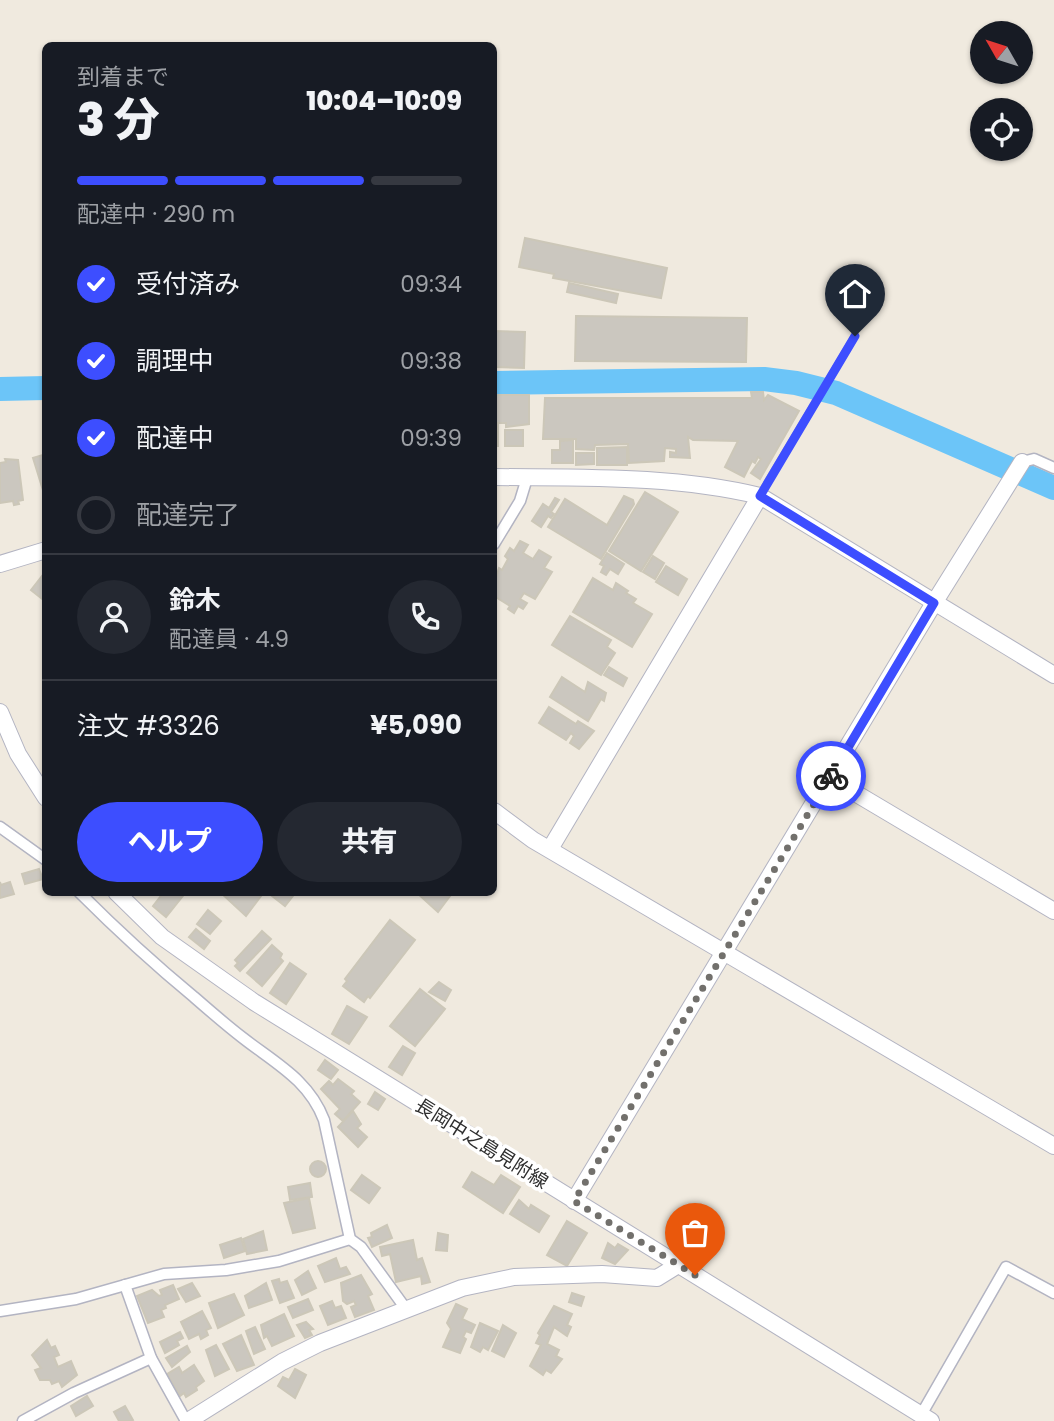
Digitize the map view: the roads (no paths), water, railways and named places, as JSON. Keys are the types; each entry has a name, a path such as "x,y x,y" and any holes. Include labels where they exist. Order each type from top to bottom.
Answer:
{"street":[{"path":"574,1201 934,603 1022,462 1034,459 1054,468"},
{"path":"497,477 645,479 734,490 760,496 1054,675"},
{"path":"497,539 520,501 527,478"},
{"path":"550,849 760,496"},
{"path":"0,564 42,551"},
{"path":"0,712 18,754 42,792"},
{"path":"830,778 1054,911"},
{"path":"497,813 550,849 1054,1146"},
{"path":"0,827 42,857"},
{"path":"83,896 176,982 244,1038 295,1075 308,1089 317,1101 324,1120 350,1240 361,1247 407,1309"},
{"name":"長岡中之島見附線","path":"120,896 162,937 205,969 926,1418"},
{"path":"0,1311 76,1299 164,1274 226,1270 279,1261 350,1240"},
{"path":"125,1284 151,1358 187,1421 282,1362 320,1343 462,1288 514,1277 602,1274 657,1278 678,1265"},
{"path":"926,1418 1006,1268 1054,1293"},
{"path":"23,1421 74,1393 151,1358"}],"lane":[{"path":"760,496 855,336"}],"waterway":[{"path":"497,383 764,379 796,383 836,393 1054,488"},
{"path":"0,389 42,388"}]}
